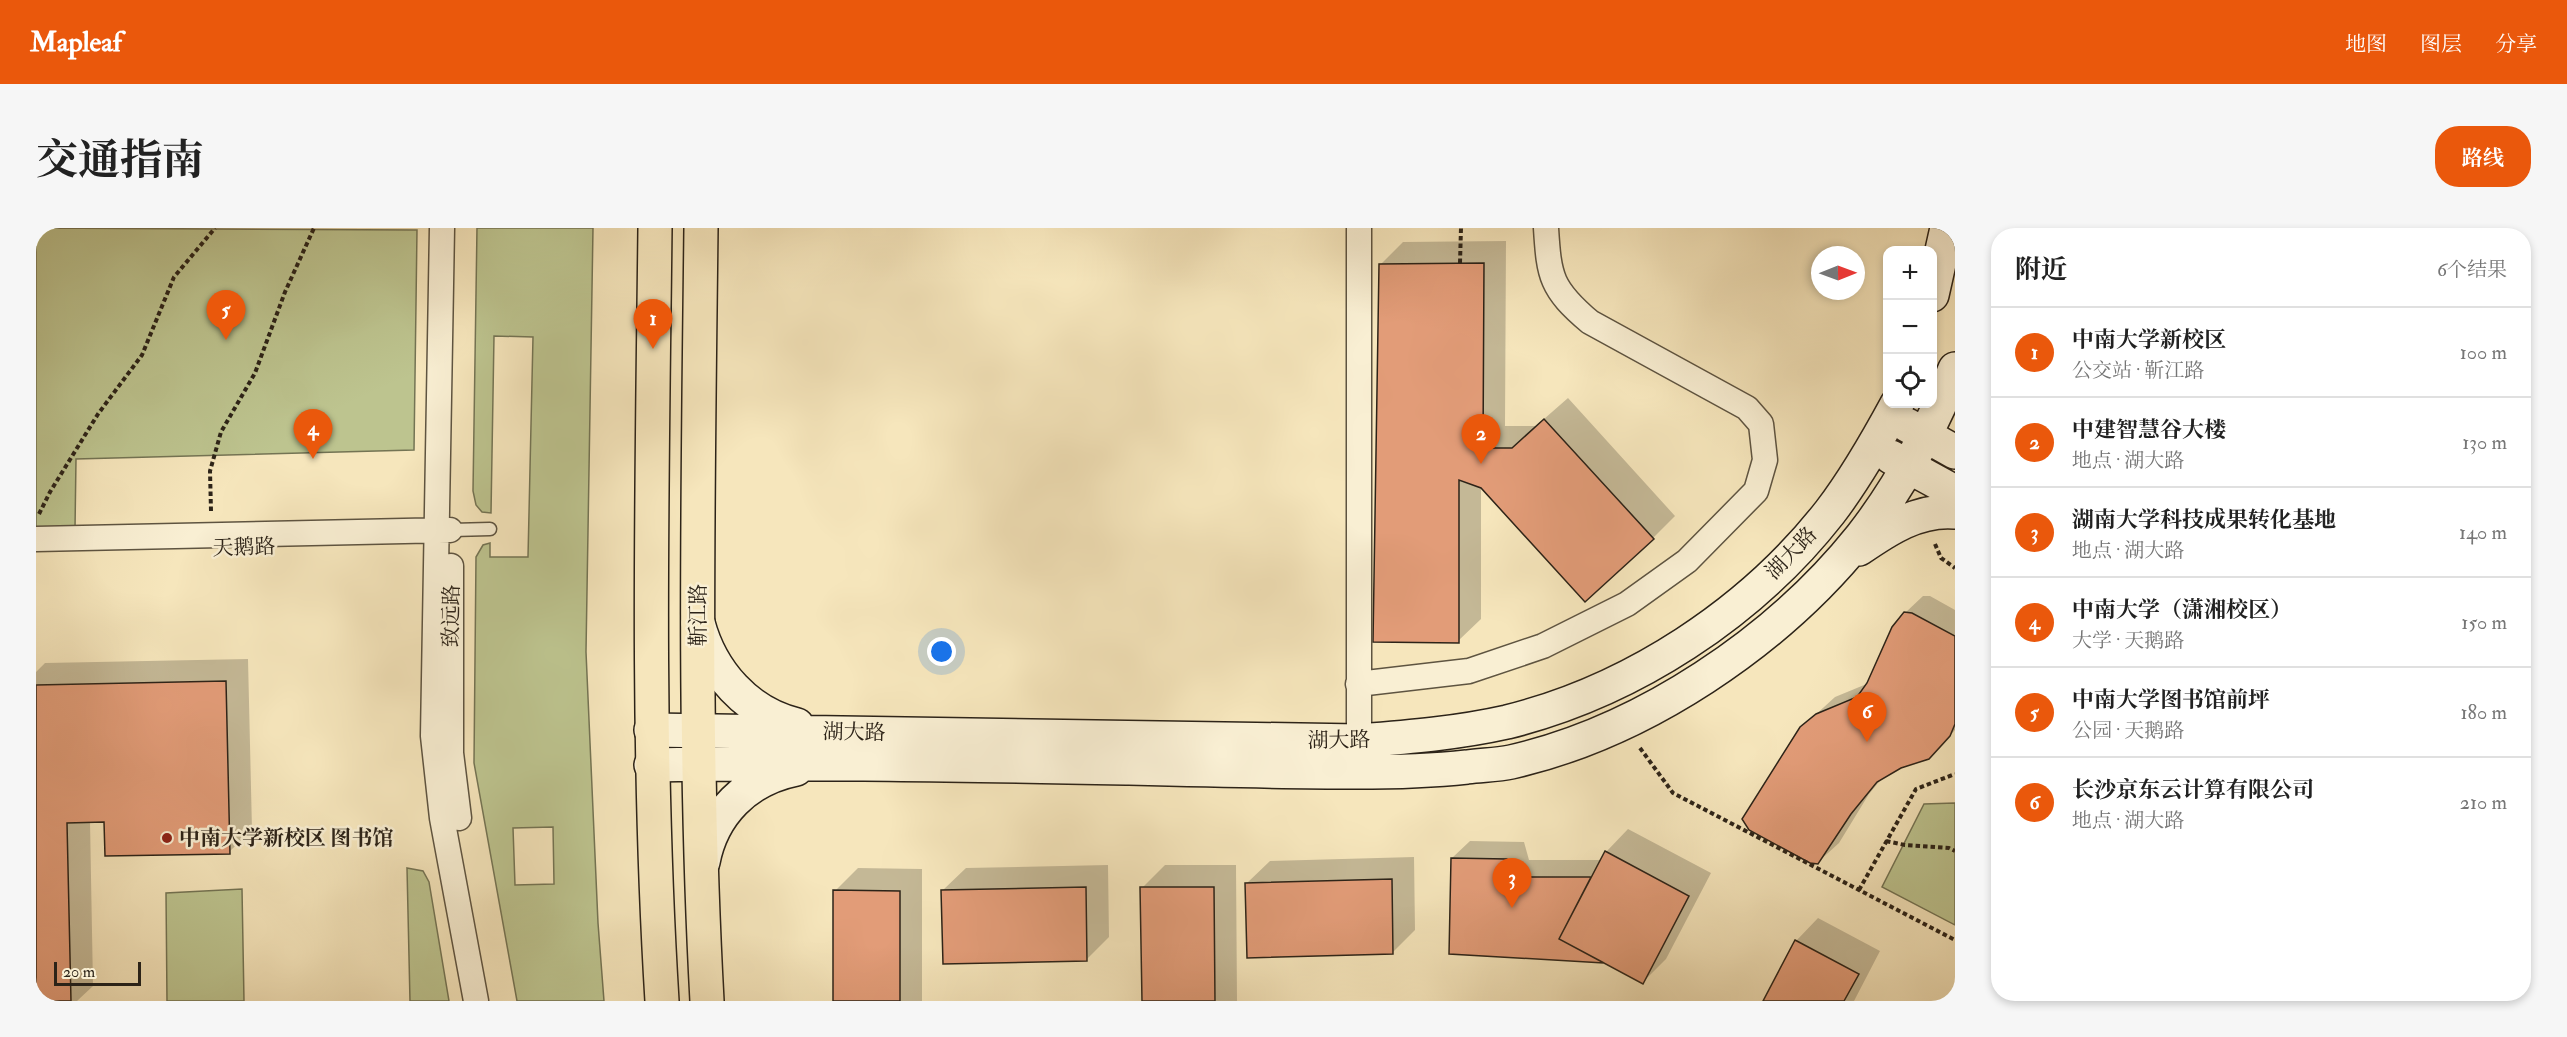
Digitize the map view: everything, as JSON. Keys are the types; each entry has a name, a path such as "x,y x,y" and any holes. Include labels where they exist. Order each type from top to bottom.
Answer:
{"main road":[{"path":"655,228 650,630 651,765 662,1001"},
{"name":"靳江路","path":"701,228 697,620 701,870 707,1001"},
{"path":"1937,275 1947,228"},
{"path":"651,765 821,764 1416,772 1510,762 1585,739 1639,717 1717,668 1793,610 1861,537 1909,467 1955,369"},
{"path":"1894,410 1925,436 1955,452"},
{"name":"湖大路","path":"651,730 1359,741 1436,735 1508,721 1586,697 1653,663 1716,622 1775,573 1830,512 1873,448 1894,410"},
{"path":"1873,448 1955,492"},
{"path":"1835,565 1895,525 1922,515 1955,512"},
{"path":"697,620 712,662 745,699 766,714 791,724 822,731"},
{"path":"701,870 706,843 712,829 732,802 769,778 790,770 821,764"}],"street":[{"path":"442,228 444,536 433,736 442,818 476,1001"},
{"name":"致远路","path":"456,228 444,536 451,753 463,844 490,1001"},
{"path":"1359,228 1359,741"},
{"path":"1358,684 1469,671 1544,646 1627,604 1678,568 1756,491 1765,460 1761,424 1747,408 1590,322 1574,309 1556,286 1548,265 1546,228"},
{"path":"37,528 211,535 444,536"},
{"name":"天鹅路","path":"36,552 444,536"}],"lane":[{"path":"444,536 490,529"}],"path":[{"path":"37,528 50,492 98,414 141,354 174,277 215,228"},
{"path":"211,535 210,471 221,432 255,372 285,292 314,228"},
{"path":"1461,228 1461,263"},
{"path":"1622,724 1673,793 1955,940"},
{"path":"1859,890 1916,789 1955,774"},
{"path":"1887,841 1905,845 1949,848 1955,851"},
{"path":"1949,1001 1955,995"}],"green space":[{"path":"36,228 417,230 414,450 76,459 75,529 36,529"},
{"path":"477,228 593,228 586,652 598,923 604,1001 517,1001 474,763 476,557 483,545 490,543 490,557 528,557 533,337 494,336 491,513 482,512 476,505 473,491","holes":["553,827 554,884 515,885 513,828"]},
{"path":"1955,803 1955,925 1882,887 1924,804"},
{"path":"407,868 423,871 429,882 449,1001 410,1001"},
{"path":"242,889 244,1001 167,1001 166,893"}],"building":[{"path":"1484,263 1483,448 1512,448 1544,419 1654,539 1585,602 1481,488 1459,480 1459,643 1373,642 1379,264"},
{"path":"1904,612 1912,613 1955,636 1955,724 1950,736 1929,759 1901,768 1877,782 1851,814 1818,864 1810,863 1749,830 1742,819 1800,727 1816,714 1857,697 1867,683 1892,627"},
{"name":"中南大学新校区 图书馆","path":"226,681 230,854 105,856 104,822 67,823 71,1001 36,1001 36,685"},
{"path":"1605,851 1689,896 1643,984 1559,939"},
{"path":"1451,858 1507,859 1512,877 1591,877 1559,939 1604,963 1449,954"},
{"path":"1392,879 1393,954 1247,958 1245,883"},
{"path":"1086,887 1087,961 943,964 941,890"},
{"path":"1140,887 1214,887 1215,1001 1142,1001"},
{"path":"833,890 900,891 900,1001 833,1001"},
{"path":"1795,940 1859,974 1844,1001 1763,1001"}],"place":[{"name":"中南大学图书馆前坪","path":"226,340"},
{"name":"中南大学新校区","path":"653,349"},
{"name":"中南大学（潇湘校区）","path":"313,459"},
{"name":"中建智慧谷大楼","path":"1481,464"},
{"name":"长沙京东云计算有限公司","path":"1867,742"},
{"name":"中南大学新校区 图书馆","path":"167,838"},
{"name":"湖南大学科技成果转化基地","path":"1512,908"}]}
